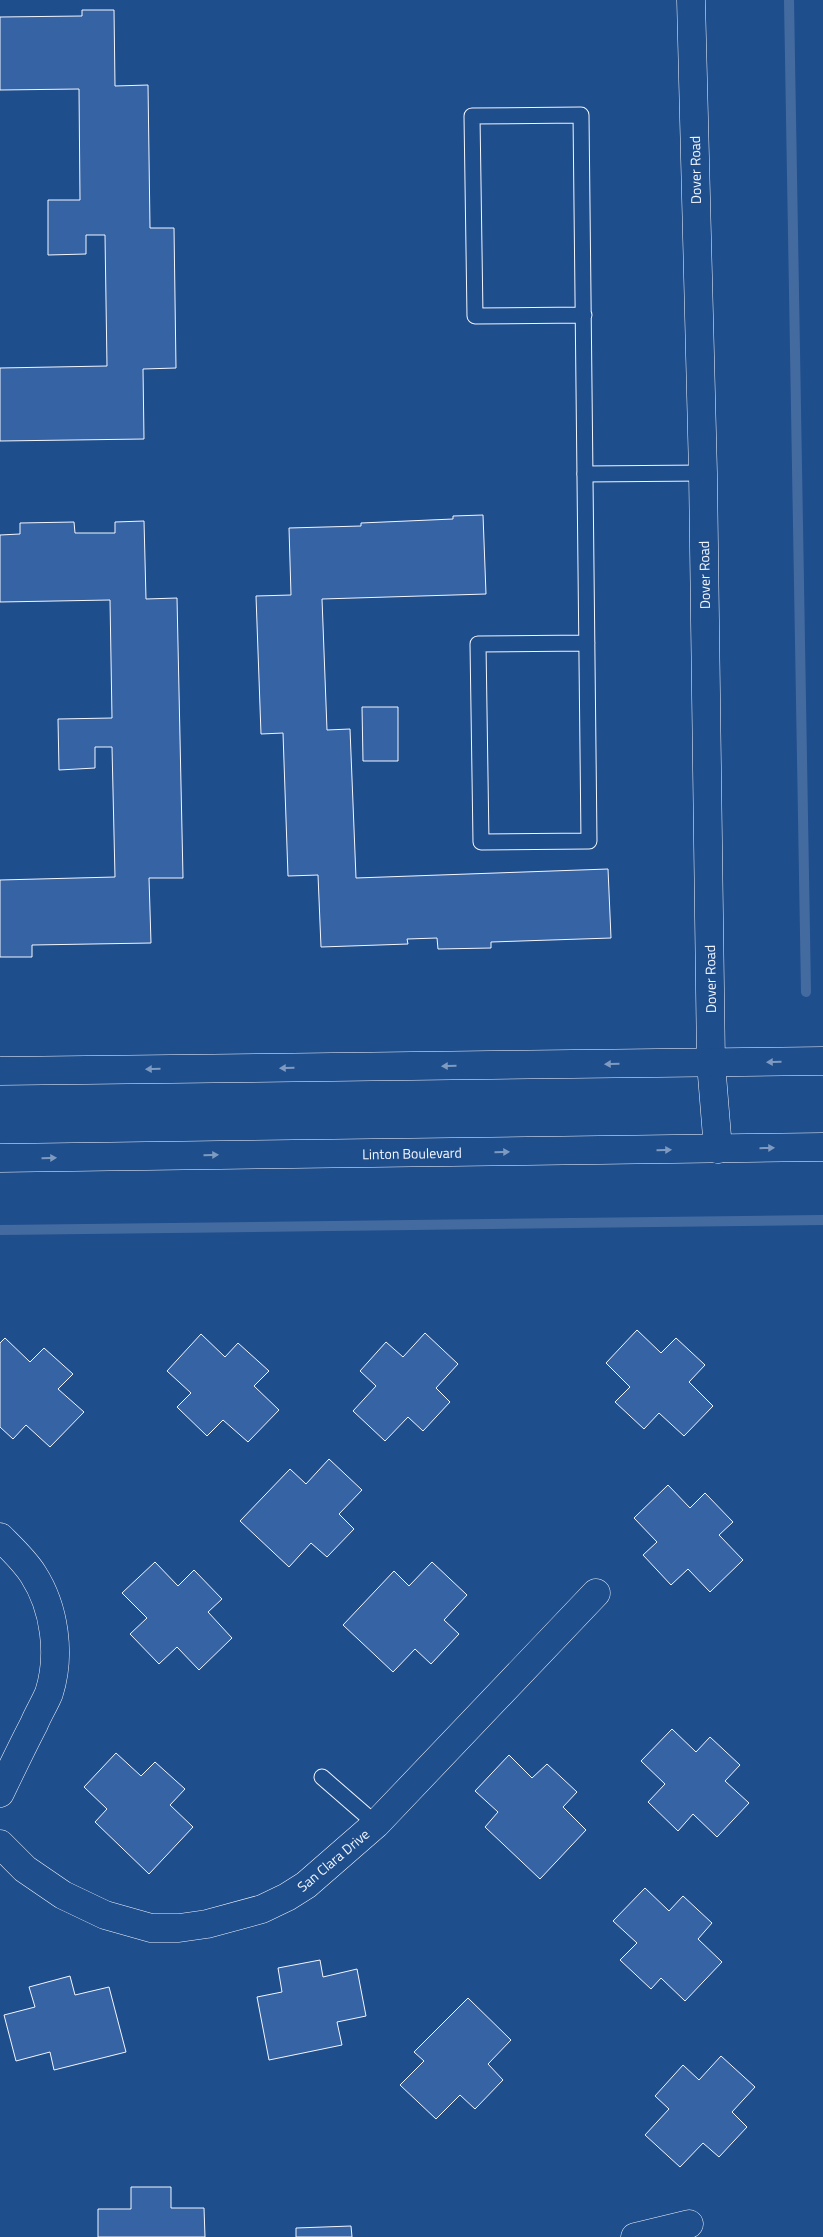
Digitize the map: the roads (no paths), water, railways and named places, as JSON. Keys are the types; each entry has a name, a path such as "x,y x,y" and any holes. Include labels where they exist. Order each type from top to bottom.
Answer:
{"street":[{"name":"Dover Road","path":"691,0 703,473 711,1062 718,1149"},
{"path":"0,1071 823,1061"},
{"name":"Linton Boulevard","path":"0,1158 823,1147"},
{"path":"0,1537 33,1574 45,1596 52,1620 55,1645 54,1669 48,1693 0,1793"},
{"name":"San Clara Drive","path":"0,1844 25,1868 63,1895 105,1915 151,1928 179,1928 234,1918 287,1898 306,1885 376,1824 596,1593"},
{"path":"635,2237 689,2224"}],"lane":[{"path":"584,314 475,316 472,116 582,114 584,314 588,643 590,841 481,842 478,644 588,643"},
{"path":"586,474 703,473"},
{"path":"322,1777 376,1824"}],"waterway":[{"path":"789,0 806,992"},
{"path":"0,1230 823,1220"}]}
